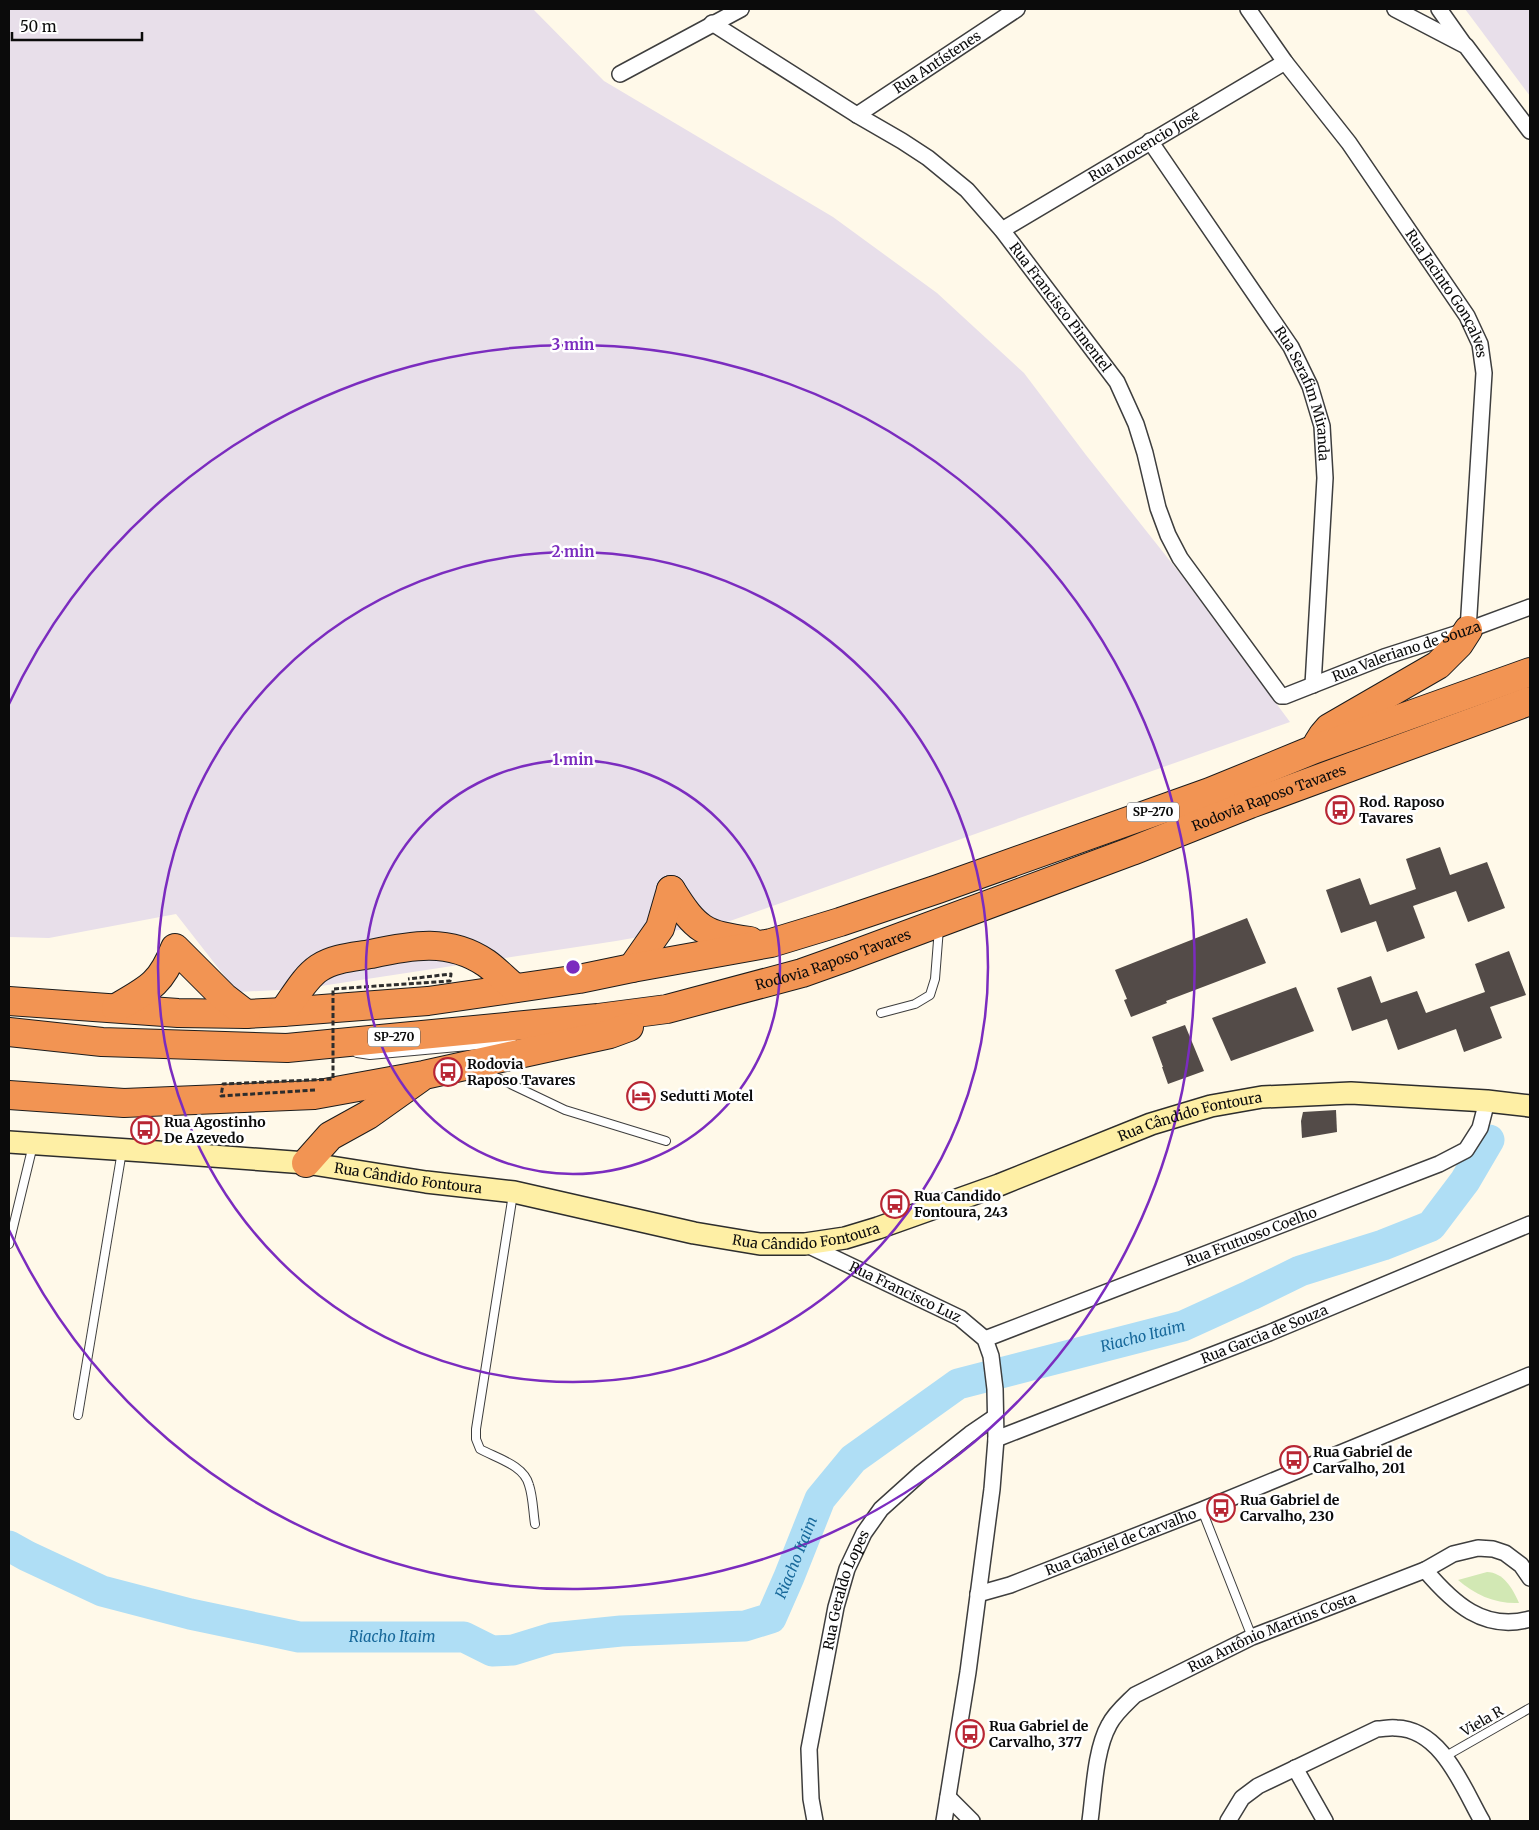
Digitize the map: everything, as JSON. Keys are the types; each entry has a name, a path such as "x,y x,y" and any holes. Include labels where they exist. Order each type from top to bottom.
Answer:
{"highway":[{"path":"1315,749 1322,735 1330,728 1438,665 1459,644 1468,630"},
{"name":"Rodovia Raposo Tavares","path":"9,1001 178,1013 246,1014 428,1001 579,979 772,943 938,889 1210,792 1315,749 1530,672"},
{"name":"Rodovia Raposo Tavares","path":"9,1032 102,1042 287,1048 598,1018 667,1009 802,973 1123,854 1250,804 1497,715 1530,701"},
{"path":"632,968 660,928 671,890 692,922 708,932 725,938 772,943"},
{"path":"283,1012 308,979 319,968 334,961 396,949 437,945 470,954 488,964 515,988"},
{"path":"116,1008 150,988 161,978 175,948 224,997 246,1014"},
{"path":"9,1095 124,1102 314,1095 424,1075 610,1034 667,1009"},
{"path":"306,1164 330,1136 368,1115 424,1075"}],"main road":[{"name":"Rua Cândido Fontoura","path":"306,1164 426,1182 514,1192 694,1233 760,1244 805,1244 845,1238 878,1228 999,1185 1151,1124 1211,1106 1262,1097 1351,1092 1487,1101 1530,1106"},
{"path":"9,1142 306,1164"}],"street":[{"path":"620,74 741,9"},
{"name":"Rua Antístenes","path":"857,115 1017,9"},
{"name":"Rua Jacinto Gonçalves","path":"1248,9 1285,62 1349,143 1468,316 1480,344 1484,373 1468,630"},
{"path":"1396,9 1466,46"},
{"path":"1439,9 1530,131"},
{"name":"Rua Francisco Pimentel","path":"712,23 928,158 967,190 1002,230 1116,382 1136,424 1158,508 1168,535 1180,558 1282,697"},
{"name":"Rua Inocencio José","path":"1002,230 1285,62"},
{"name":"Rua Serafim Miranda","path":"1150,141 1291,347 1310,386 1322,426 1325,478 1313,685"},
{"name":"Rua Valeriano de Souza","path":"1282,697 1384,657 1468,630 1530,607"},
{"name":"Rua Frutuoso Coelho","path":"985,1339 1438,1164 1466,1150 1480,1128 1487,1101"},
{"name":"Rua Garcia de Souza","path":"996,1439 1269,1333 1530,1224"},
{"name":"Rua Francisco Luz","path":"805,1244 960,1318 985,1339"},
{"path":"944,1821 968,1672 992,1489 996,1439 995,1389 991,1356 985,1339"},
{"name":"Rua Gabriel de Carvalho","path":"978,1594 1010,1584 1202,1510 1530,1375"},
{"name":"Rua Geraldo Lopes","path":"815,1821 811,1799 809,1749 836,1607 847,1569 864,1533 881,1509 935,1462 995,1417"},
{"name":"Rua Antônio Martins Costa","path":"1090,1821 1101,1742 1109,1723 1135,1695 1252,1637 1425,1570 1452,1554 1478,1548 1493,1549 1505,1553 1521,1565 1530,1578"},
{"path":"1425,1570 1457,1604 1472,1613 1505,1622 1530,1619"},
{"path":"1228,1821 1242,1798 1258,1786 1377,1730 1398,1728 1418,1733 1435,1744 1446,1756 1482,1821"},
{"path":"1295,1768 1325,1821"},
{"path":"948,1797 972,1821"}],"lane":[{"path":"881,1013 915,1004 930,995 935,979 939,923"},
{"path":"542,1040 610,1034"},
{"path":"352,1053 370,1054 522,1042"},
{"path":"287,1048 333,1052"},
{"path":"470,1065 565,1110 666,1141"},
{"path":"9,1244 34,1143"},
{"path":"78,1415 123,1149"},
{"path":"514,1192 476,1438 480,1449 523,1473 529,1483 535,1524"},
{"path":"1202,1510 1252,1637"},
{"name":"Viela R","path":"1446,1756 1530,1708"}],"path":[{"path":"315,1090 221,1096 223,1084 333,1079 333,989 450,981 451,974 408,979"}],"shaded area":[{"path":"9,9 533,9 604,81 833,217 937,293 1024,373 1182,576 1290,722 730,921 616,941 301,989 237,992 176,914 49,938 9,937"},
{"path":"1465,9 1530,9 1530,96"}],"green space":[{"path":"1487,1572 1503,1578 1514,1592 1519,1603 1502,1602 1486,1598 1458,1580"}],"building":[{"path":"1440,847 1450,875 1487,862 1505,908 1468,922 1456,891 1413,906 1425,938 1387,952 1376,921 1341,933 1326,890 1360,878 1370,905 1416,889 1406,859"},
{"path":"1247,918 1266,963 1166,1001 1167,1003 1131,1017 1124,1000 1127,999 1115,970"},
{"path":"1509,951 1526,995 1490,1007 1502,1038 1464,1052 1456,1029 1398,1050 1387,1019 1352,1031 1337,988 1371,976 1381,1003 1417,991 1426,1013 1485,992 1475,964"},
{"path":"1296,987 1314,1031 1231,1061 1212,1018"},
{"path":"1185,1025 1204,1071 1168,1084 1152,1037"},
{"path":"1336,1110 1337,1132 1302,1138 1301,1121 1303,1112"}],"waterway":[{"name":"Riacho Itaim","path":"9,1546 102,1591 190,1614 299,1637 464,1637 492,1651 513,1650 552,1638 621,1631 745,1626 771,1618 820,1499 853,1459 958,1384 1183,1326 1300,1271 1383,1245 1431,1226 1465,1181 1489,1140"}],"place":[{"name":"Rod. Raposo Tavares","path":"1340,810"},
{"name":"Rodovia Raposo Tavares","path":"448,1072"},
{"name":"Sedutti Motel","path":"641,1096"},
{"name":"Rua Agostinho De Azevedo","path":"145,1130"},
{"name":"Rua Candido Fontoura, 243","path":"895,1204"},
{"name":"Rua Gabriel de Carvalho, 201","path":"1294,1460"},
{"name":"Rua Gabriel de Carvalho, 230","path":"1221,1508"},
{"name":"Rua Gabriel de Carvalho, 377","path":"970,1734"}]}
